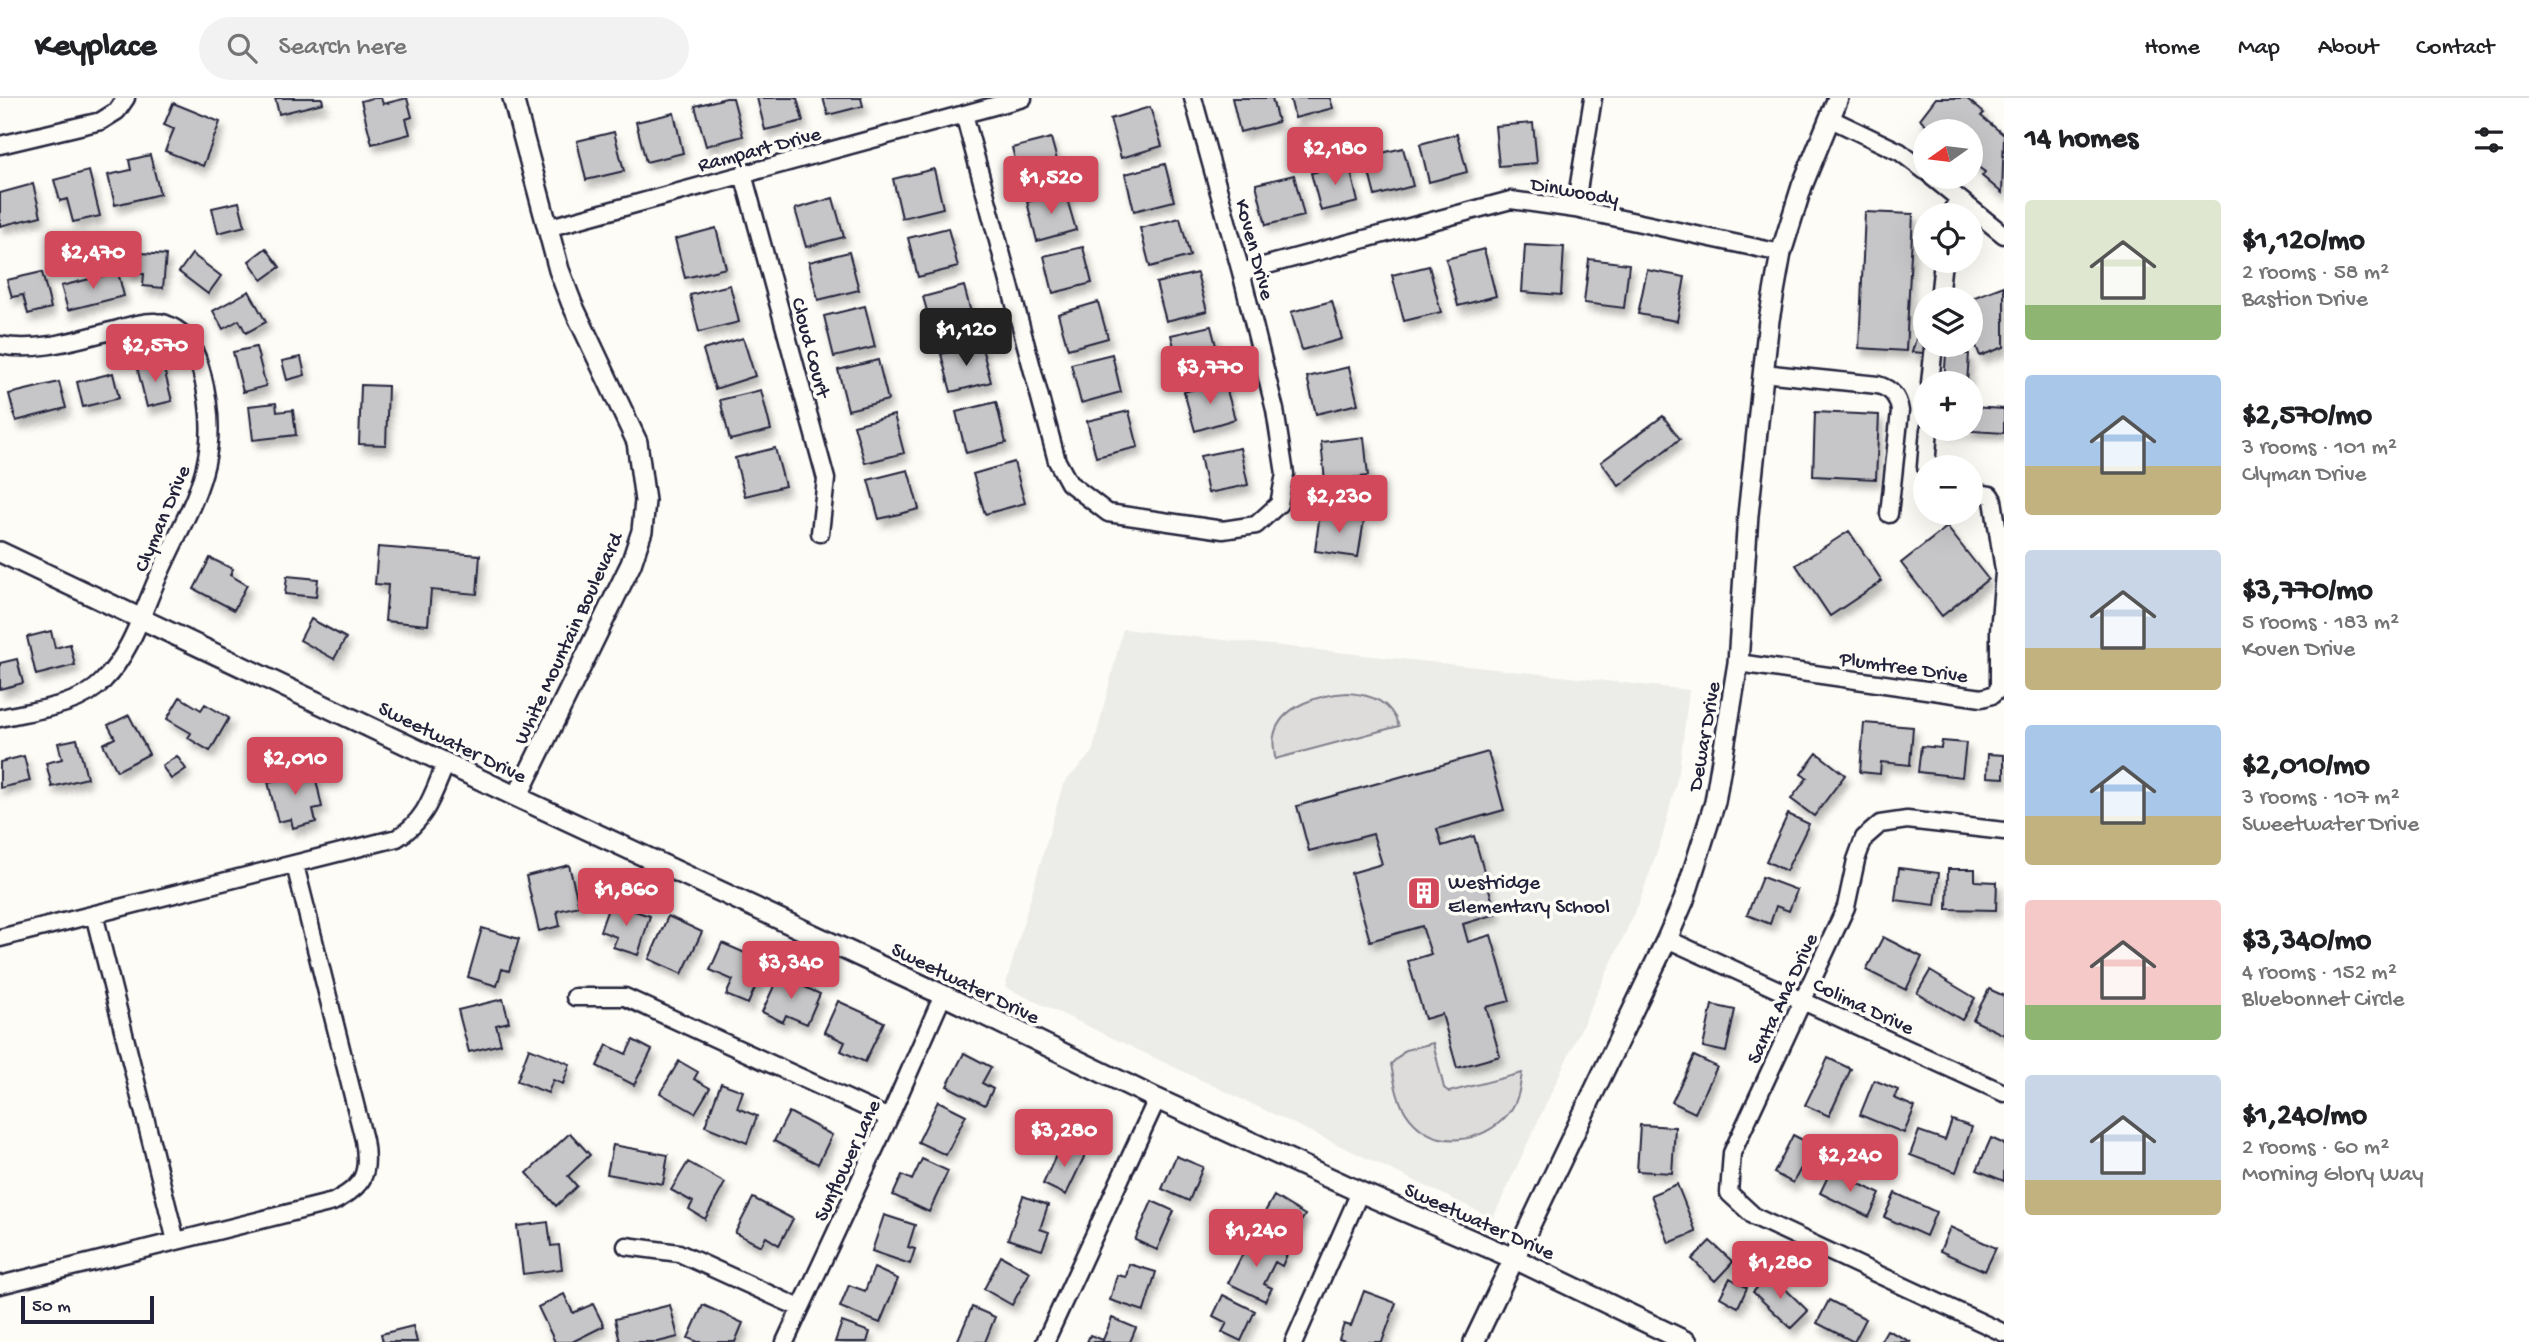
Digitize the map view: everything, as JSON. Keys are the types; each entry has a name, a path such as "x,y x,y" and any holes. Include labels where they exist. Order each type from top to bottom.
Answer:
{"street":[{"name":"White Mountain Boulevard","path":"513,98 559,270 572,304 637,442 645,502 642,531 631,564 517,797"},
{"name":"Rampart Drive","path":"547,228 1023,98"},
{"name":"Koven Drive","path":"964,114 1058,461 1069,483 1108,513 1223,530 1256,525 1279,504 1285,474 1275,410 1241,272 1193,98"},
{"path":"1575,209 1594,98"},
{"name":"Dewar Drive","path":"1474,1342 1667,939 1684,900 1715,802 1738,663 1748,515 1769,320 1782,253 1802,186 1838,98"},
{"path":"0,145 101,121 122,104"},
{"path":"1829,118 1900,152 1913,162"},
{"name":"Cloud Court","path":"743,174 827,479 820,533"},
{"path":"1947,189 2004,235"},
{"path":"1956,203 1959,199"},
{"name":"Dinwoody","path":"1241,272 1511,200 1575,209 1782,253"},
{"name":"Clyman Drive","path":"0,345 49,344 136,324 157,322 177,330 191,344 209,400 211,424 209,453 201,484 142,618 120,661 90,693 0,718"},
{"path":"1763,373 1878,385 1886,387 1894,394 1899,401 1900,411 1889,514"},
{"path":"1983,494 1990,495 1997,512 2004,571 2001,631"},
{"name":"Sweetwater Drive","path":"0,552 943,995 1157,1099 1360,1192 1513,1258 1687,1342"},
{"name":"Plumtree Drive","path":"1738,663 1982,698 1999,689 2001,631"},
{"path":"0,938 397,838 414,828 446,763"},
{"name":"Santa Ana Drive","path":"2004,831 1907,820 1880,824 1864,838 1856,859 1846,907 1732,1153 1729,1194 1755,1217 2004,1333"},
{"path":"0,1285 333,1202 359,1184 366,1171 364,1140 295,864"},
{"path":"94,914 176,1241"},
{"name":"Colima Drive","path":"1667,939 2004,1093"},
{"name":"Sunflower Lane","path":"785,1342 943,995"},
{"path":"575,997 625,997 889,1118"},
{"path":"1045,1342 1157,1099"},
{"path":"1294,1342 1360,1192"},
{"path":"626,1246 679,1253 800,1308"}],"shaded area":[{"path":"1123,629 1689,690 1679,771 1663,835 1639,903 1493,1218 1005,987 1063,784 1092,753"},
{"path":"1348,693 1365,695 1379,701 1391,711 1399,726 1275,759 1274,736 1284,716 1315,699"},
{"path":"1433,1043 1444,1088 1449,1092 1522,1073 1516,1101 1511,1110 1492,1128 1479,1135 1452,1140 1426,1133 1409,1118 1398,1096 1391,1064 1406,1050"}],"building":[{"path":"275,98 322,98 323,103 279,114"},
{"path":"381,98 383,104 407,98 412,117 406,119 410,134 372,144 361,101"},
{"path":"733,98 743,136 706,146 695,106"},
{"path":"757,98 797,98 803,121 765,130"},
{"path":"823,98 861,98 863,106 828,115"},
{"path":"1232,98 1272,98 1278,122 1240,132"},
{"path":"1290,98 1330,98 1333,108 1295,118"},
{"path":"1936,98 1966,98 1984,113 1981,116 2004,135 2002,193 1983,177 1983,119 1920,119"},
{"path":"173,103 220,122 203,166 165,151 174,129 164,125"},
{"path":"1150,107 1162,146 1121,158 1110,119"},
{"path":"674,113 683,153 646,162 636,122"},
{"path":"1533,123 1537,163 1499,166 1495,126"},
{"path":"614,132 624,171 586,180 577,141"},
{"path":"1457,134 1467,172 1429,182 1420,144"},
{"path":"1051,138 1061,175 1022,185 1012,148"},
{"path":"1403,148 1413,186 1375,196 1365,157"},
{"path":"150,155 160,194 115,205 108,175 131,170 129,160"},
{"path":"1165,164 1174,201 1134,211 1125,174"},
{"path":"1349,164 1358,202 1321,211 1311,173"},
{"path":"934,169 943,208 902,218 893,179"},
{"path":"89,171 100,216 73,222 67,199 60,201 54,180"},
{"path":"1294,175 1304,216 1266,225 1256,184"},
{"path":"33,184 41,216 0,226 0,193"},
{"path":"1065,192 1076,230 1037,241 1027,202"},
{"path":"833,198 844,237 806,247 795,209"},
{"path":"239,202 245,226 218,233 212,208"},
{"path":"1865,212 1913,214 1906,351 1859,348"},
{"path":"1180,218 1190,256 1150,267 1140,228"},
{"path":"716,228 726,268 685,278 675,239"},
{"path":"948,228 958,267 918,277 908,238"},
{"path":"106,236 111,256 76,264 71,244"},
{"path":"1525,245 1564,247 1561,295 1522,292"},
{"path":"1083,247 1092,283 1053,293 1044,256"},
{"path":"266,248 280,267 262,280 249,261"},
{"path":"1484,249 1496,296 1458,306 1446,259"},
{"path":"129,252 166,255 163,288 143,286 144,274 127,273"},
{"path":"849,252 859,290 818,300 809,262"},
{"path":"192,254 221,276 208,294 179,272"},
{"path":"1589,259 1629,264 1624,308 1584,303"},
{"path":"1429,266 1441,312 1404,321 1392,275"},
{"path":"1647,270 1685,277 1677,321 1638,314"},
{"path":"42,272 51,308 28,314 23,295 12,297 7,280"},
{"path":"118,272 124,296 68,310 61,286"},
{"path":"1197,273 1207,311 1166,321 1156,283"},
{"path":"730,285 739,322 699,332 690,295"},
{"path":"964,286 974,324 934,335 923,297"},
{"path":"2004,286 2004,347 1983,355 1983,294"},
{"path":"249,291 266,322 246,333 239,320 223,329 213,311"},
{"path":"1332,301 1342,339 1302,350 1291,312"},
{"path":"1098,302 1108,338 1068,349 1058,314"},
{"path":"865,306 875,347 834,357 824,316"},
{"path":"1211,326 1221,365 1181,375 1171,335"},
{"path":"743,338 755,376 715,389 703,350"},
{"path":"981,344 991,382 951,392 941,354"},
{"path":"256,347 266,386 243,392 233,352"},
{"path":"1112,354 1121,392 1081,403 1071,364"},
{"path":"301,357 305,375 287,380 282,361"},
{"path":"1946,357 1969,357 1968,371 1945,371"},
{"path":"878,360 888,400 848,410 838,370"},
{"path":"162,361 172,401 147,407 137,367"},
{"path":"1349,367 1358,404 1316,414 1307,377"},
{"path":"113,373 119,398 83,407 77,382"},
{"path":"1224,380 1235,419 1195,431 1184,392"},
{"path":"59,382 66,408 16,421 9,394"},
{"path":"361,385 388,386 386,445 359,444"},
{"path":"761,390 771,430 730,440 720,400"},
{"path":"996,402 1006,443 966,453 956,412"},
{"path":"276,403 277,412 293,410 296,435 253,440 249,406"},
{"path":"1983,408 2004,409 2004,433 1983,432"},
{"path":"1129,411 1138,447 1096,457 1087,421"},
{"path":"1815,412 1879,415 1876,479 1813,476"},
{"path":"894,415 904,453 865,463 854,425"},
{"path":"1663,416 1680,439 1619,486 1601,462"},
{"path":"1364,437 1368,476 1325,481 1321,442"},
{"path":"775,448 785,486 745,496 735,458"},
{"path":"1240,448 1248,485 1208,493 1200,456"},
{"path":"1014,462 1025,503 985,514 973,474"},
{"path":"908,470 919,509 879,519 868,480"},
{"path":"1320,513 1364,520 1358,557 1315,551"},
{"path":"1947,527 1988,579 1942,616 1901,563"},
{"path":"1849,531 1882,581 1830,616 1796,565"},
{"path":"378,547 480,555 477,594 431,590 428,625 385,621 388,585 375,584"},
{"path":"210,558 233,569 230,575 247,585 234,610 194,589"},
{"path":"287,576 318,579 316,597 285,594"},
{"path":"311,619 346,638 334,659 300,640"},
{"path":"51,631 55,648 70,644 75,665 36,675 27,637"},
{"path":"17,659 23,683 0,689 0,663"},
{"path":"180,697 201,710 205,704 229,718 210,751 188,738 191,733 167,719"},
{"path":"129,715 149,754 117,771 103,744 115,738 108,725"},
{"path":"1864,723 1913,727 1910,765 1881,762 1880,774 1860,772"},
{"path":"77,739 87,778 52,787 46,763 62,759 58,743"},
{"path":"1942,741 1966,743 1962,777 1918,772 1921,746 1941,748"},
{"name":"Westridge Elementary School","path":"1488,752 1504,810 1437,829 1442,846 1474,836 1496,914 1463,924 1468,942 1491,935 1510,1001 1486,1007 1500,1056 1457,1068 1442,1014 1425,1019 1408,961 1431,954 1422,926 1370,941 1351,873 1382,864 1373,834 1309,851 1297,806"},
{"path":"1817,753 1845,775 1814,816 1791,799 1807,778 1801,774"},
{"path":"1988,754 2004,755 2004,778 1987,777"},
{"path":"24,756 30,781 0,788 0,762"},
{"path":"177,756 186,769 171,779 162,766"},
{"path":"302,766 305,778 315,775 322,807 313,809 316,822 293,828 291,819 278,822 268,782 280,779 279,772"},
{"path":"1788,814 1809,824 1786,871 1766,861"},
{"path":"569,865 579,906 557,911 560,926 539,931 526,876"},
{"path":"1899,868 1939,873 1935,905 1895,900"},
{"path":"1948,869 1975,869 1975,881 1997,882 1996,910 1947,909"},
{"path":"1762,877 1797,890 1789,911 1776,906 1770,924 1747,915"},
{"path":"610,903 650,916 638,955 613,947 617,937 600,931"},
{"path":"668,916 702,932 682,974 649,959"},
{"path":"482,928 519,939 509,971 502,969 497,986 468,977"},
{"path":"1883,937 1922,957 1906,990 1866,970"},
{"path":"722,943 766,962 748,1004 726,995 733,980 710,970"},
{"path":"1930,971 1975,998 1962,1020 1917,993"},
{"path":"779,975 820,994 807,1024 786,1015 783,1022 762,1012"},
{"path":"1989,989 2004,996 2004,1035 1973,1020"},
{"path":"503,999 509,1022 496,1025 501,1044 469,1052 458,1010"},
{"path":"838,1001 884,1022 865,1062 841,1051 845,1042 824,1032"},
{"path":"1712,1005 1735,1010 1726,1052 1703,1047"},
{"path":"633,1040 652,1050 634,1085 597,1066 607,1045 626,1054"},
{"path":"529,1048 570,1064 563,1084 553,1080 548,1093 517,1081"},
{"path":"964,1053 991,1067 982,1083 993,1089 985,1105 947,1086"},
{"path":"1694,1056 1717,1067 1695,1113 1672,1102"},
{"path":"1828,1058 1851,1069 1829,1116 1805,1105"},
{"path":"679,1061 698,1072 694,1079 710,1088 695,1113 660,1093"},
{"path":"1874,1080 1898,1090 1894,1098 1915,1107 1904,1133 1860,1115"},
{"path":"721,1083 743,1091 737,1108 757,1116 747,1143 705,1126"},
{"path":"938,1101 966,1115 946,1155 918,1142"},
{"path":"789,1112 832,1135 818,1164 774,1141"},
{"path":"1952,1120 1972,1127 1956,1172 1910,1155 1919,1131 1945,1140"},
{"path":"1640,1125 1675,1127 1672,1173 1637,1171"},
{"path":"570,1133 590,1155 568,1176 577,1186 556,1206 527,1173"},
{"path":"1793,1135 1826,1152 1815,1175 1801,1168 1793,1183 1774,1173"},
{"path":"1991,1138 2004,1144 2004,1181 1977,1170"},
{"path":"1061,1144 1085,1155 1066,1195 1043,1184"},
{"path":"613,1145 668,1155 663,1184 607,1174"},
{"path":"1176,1156 1203,1167 1189,1201 1162,1189"},
{"path":"922,1159 948,1171 929,1212 893,1195 902,1175 912,1180"},
{"path":"688,1162 725,1183 705,1219 689,1209 693,1202 671,1190"},
{"path":"1831,1170 1880,1194 1869,1217 1820,1193"},
{"path":"1677,1184 1696,1232 1669,1243 1651,1195"},
{"path":"1895,1193 1936,1212 1926,1236 1884,1217"},
{"path":"1023,1196 1048,1205 1040,1229 1049,1232 1042,1250 1008,1239"},
{"path":"1274,1196 1305,1215 1287,1244 1257,1226"},
{"path":"753,1198 793,1219 779,1245 766,1237 761,1246 735,1233"},
{"path":"1152,1201 1174,1211 1157,1250 1135,1240"},
{"path":"884,1215 915,1225 908,1247 915,1249 910,1264 872,1251"},
{"path":"548,1222 551,1246 559,1245 562,1269 523,1274 517,1226"},
{"path":"1950,1227 1996,1248 1985,1271 1940,1251"},
{"path":"1251,1237 1287,1255 1282,1266 1275,1262 1264,1284 1272,1288 1265,1301 1228,1283"},
{"path":"1710,1241 1733,1262 1715,1281 1692,1259"},
{"path":"1001,1256 1030,1272 1012,1305 984,1289"},
{"path":"1129,1264 1156,1272 1144,1311 1110,1300 1117,1275 1126,1277"},
{"path":"874,1268 898,1279 880,1323 840,1307 849,1285 865,1291"},
{"path":"1770,1274 1808,1311 1791,1328 1753,1292"},
{"path":"1730,1278 1747,1288 1738,1307 1720,1297"},
{"path":"1364,1291 1396,1303 1382,1342 1348,1342 1339,1339 1344,1324 1351,1326"},
{"path":"564,1294 573,1313 593,1304 604,1326 572,1342 555,1342 538,1307"},
{"path":"1223,1295 1255,1311 1241,1341 1222,1332 1227,1323 1213,1316"},
{"path":"1829,1300 1866,1319 1854,1342 1817,1323"},
{"path":"670,1305 678,1337 658,1342 620,1342 615,1319"},
{"path":"703,1305 743,1323 735,1342 698,1342 688,1338"},
{"path":"972,1307 995,1317 985,1342 957,1342"},
{"path":"1112,1318 1136,1328 1130,1342 1087,1342 1090,1335 1103,1340"},
{"path":"842,1322 870,1332 867,1342 835,1342"},
{"path":"413,1326 417,1342 383,1342 381,1334"},
{"path":"1887,1330 1911,1342 1880,1342"}],"place":[{"name":"Westridge Elementary School","path":"1424,893"}]}
